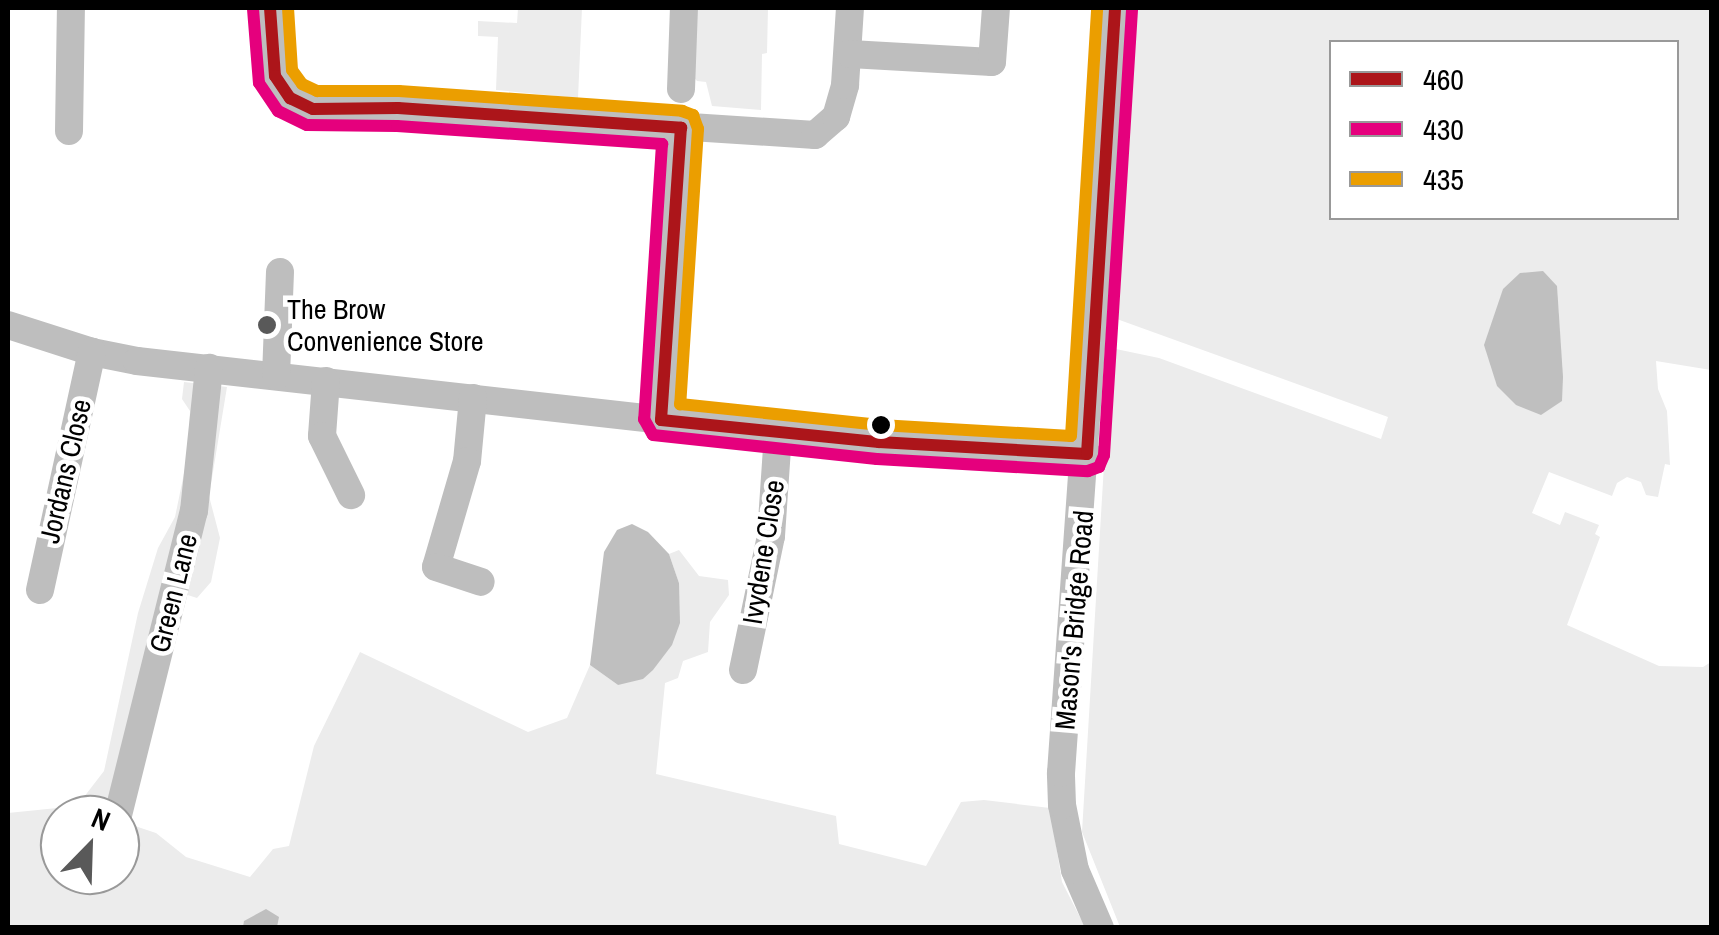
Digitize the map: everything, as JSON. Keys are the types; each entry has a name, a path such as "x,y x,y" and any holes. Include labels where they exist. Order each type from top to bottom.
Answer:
{"street":[{"path":"69,131 71,8"},
{"path":"270,8 275,76 290,98 313,109 398,108 815,135 836,117 850,54 850,8"},
{"path":"682,89 684,8"},
{"path":"850,54 992,62 996,8"},
{"name":"Mason's Bridge Road","path":"1100,928 1075,870 1062,806 1061,772 1087,454 1115,8"},
{"path":"660,420 681,128"},
{"path":"276,376 280,272"},
{"path":"8,325 92,352 209,368 778,433 1087,454"},
{"name":"Jordans Close","path":"40,590 92,352"},
{"name":"Green Lane","path":"123,795 194,510 209,368"},
{"path":"326,381 322,436 351,495"},
{"path":"474,398 467,461 436,567 480,582"},
{"name":"Ivydene Close","path":"743,670 771,536 778,433"}],"shaded area":[{"path":"518,8 582,8 578,98 496,90 498,37 478,36 478,21 517,23"},
{"path":"693,8 768,8 761,110 712,106 706,82 697,81 689,72"},
{"path":"1132,8 1711,8 1711,370 1656,361 1658,389 1667,411 1670,465 1665,464 1658,497 1646,495 1641,482 1627,477 1617,483 1612,496 1549,472 1532,513 1560,525 1565,512 1599,525 1595,534 1600,537 1567,625 1659,666 1703,667 1711,662 1711,927 1120,927 1082,832 1111,348 1159,358 1381,439 1388,417 1114,318"},
{"path":"1543,271 1557,286 1563,377 1562,401 1541,415 1516,405 1497,386 1484,345 1503,289 1520,273"},
{"path":"184,382 227,387 209,496 220,538 211,582 197,598 166,588 115,795 85,795 104,771 138,613 158,548 175,517 188,454 190,411 182,399"},
{"path":"632,524 648,532 669,554 679,583 680,623 672,645 653,670 643,679 618,685 590,665 604,552 617,530"},
{"path":"679,550 699,576 728,580 729,595 710,622 708,652 683,661 678,678 665,683 656,774 836,816 839,844 926,866 961,802 984,800 1050,808 1062,882 1085,927 8,928 8,813 40,810 40,895 140,895 140,828 156,833 186,857 250,877 273,849 289,846 314,746 360,652 528,732 567,718 590,665 618,685 679,583 669,554"},
{"path":"266,909 279,917 277,927 243,927 244,921"}],"transit line":[{"name":"460","path":"270,8 275,76 290,98 313,109 398,108 681,128"},
{"name":"435","path":"288,8 292,70 302,84 317,91 399,91 682,111 693,115 698,129 680,404 880,425 1071,436 1097,8"},
{"name":"460","path":"1087,454 1115,8"},
{"name":"430","path":"253,9 259,83 278,111 307,125 397,126 662,144 644,419 653,435 877,459 1088,471 1099,467 1104,455 1132,9"},
{"name":"460","path":"661,420 681,128"},
{"name":"460","path":"661,420 879,442 1087,454"}],"place":[{"name":"The Brow Convenience Store","path":"267,325"}]}
